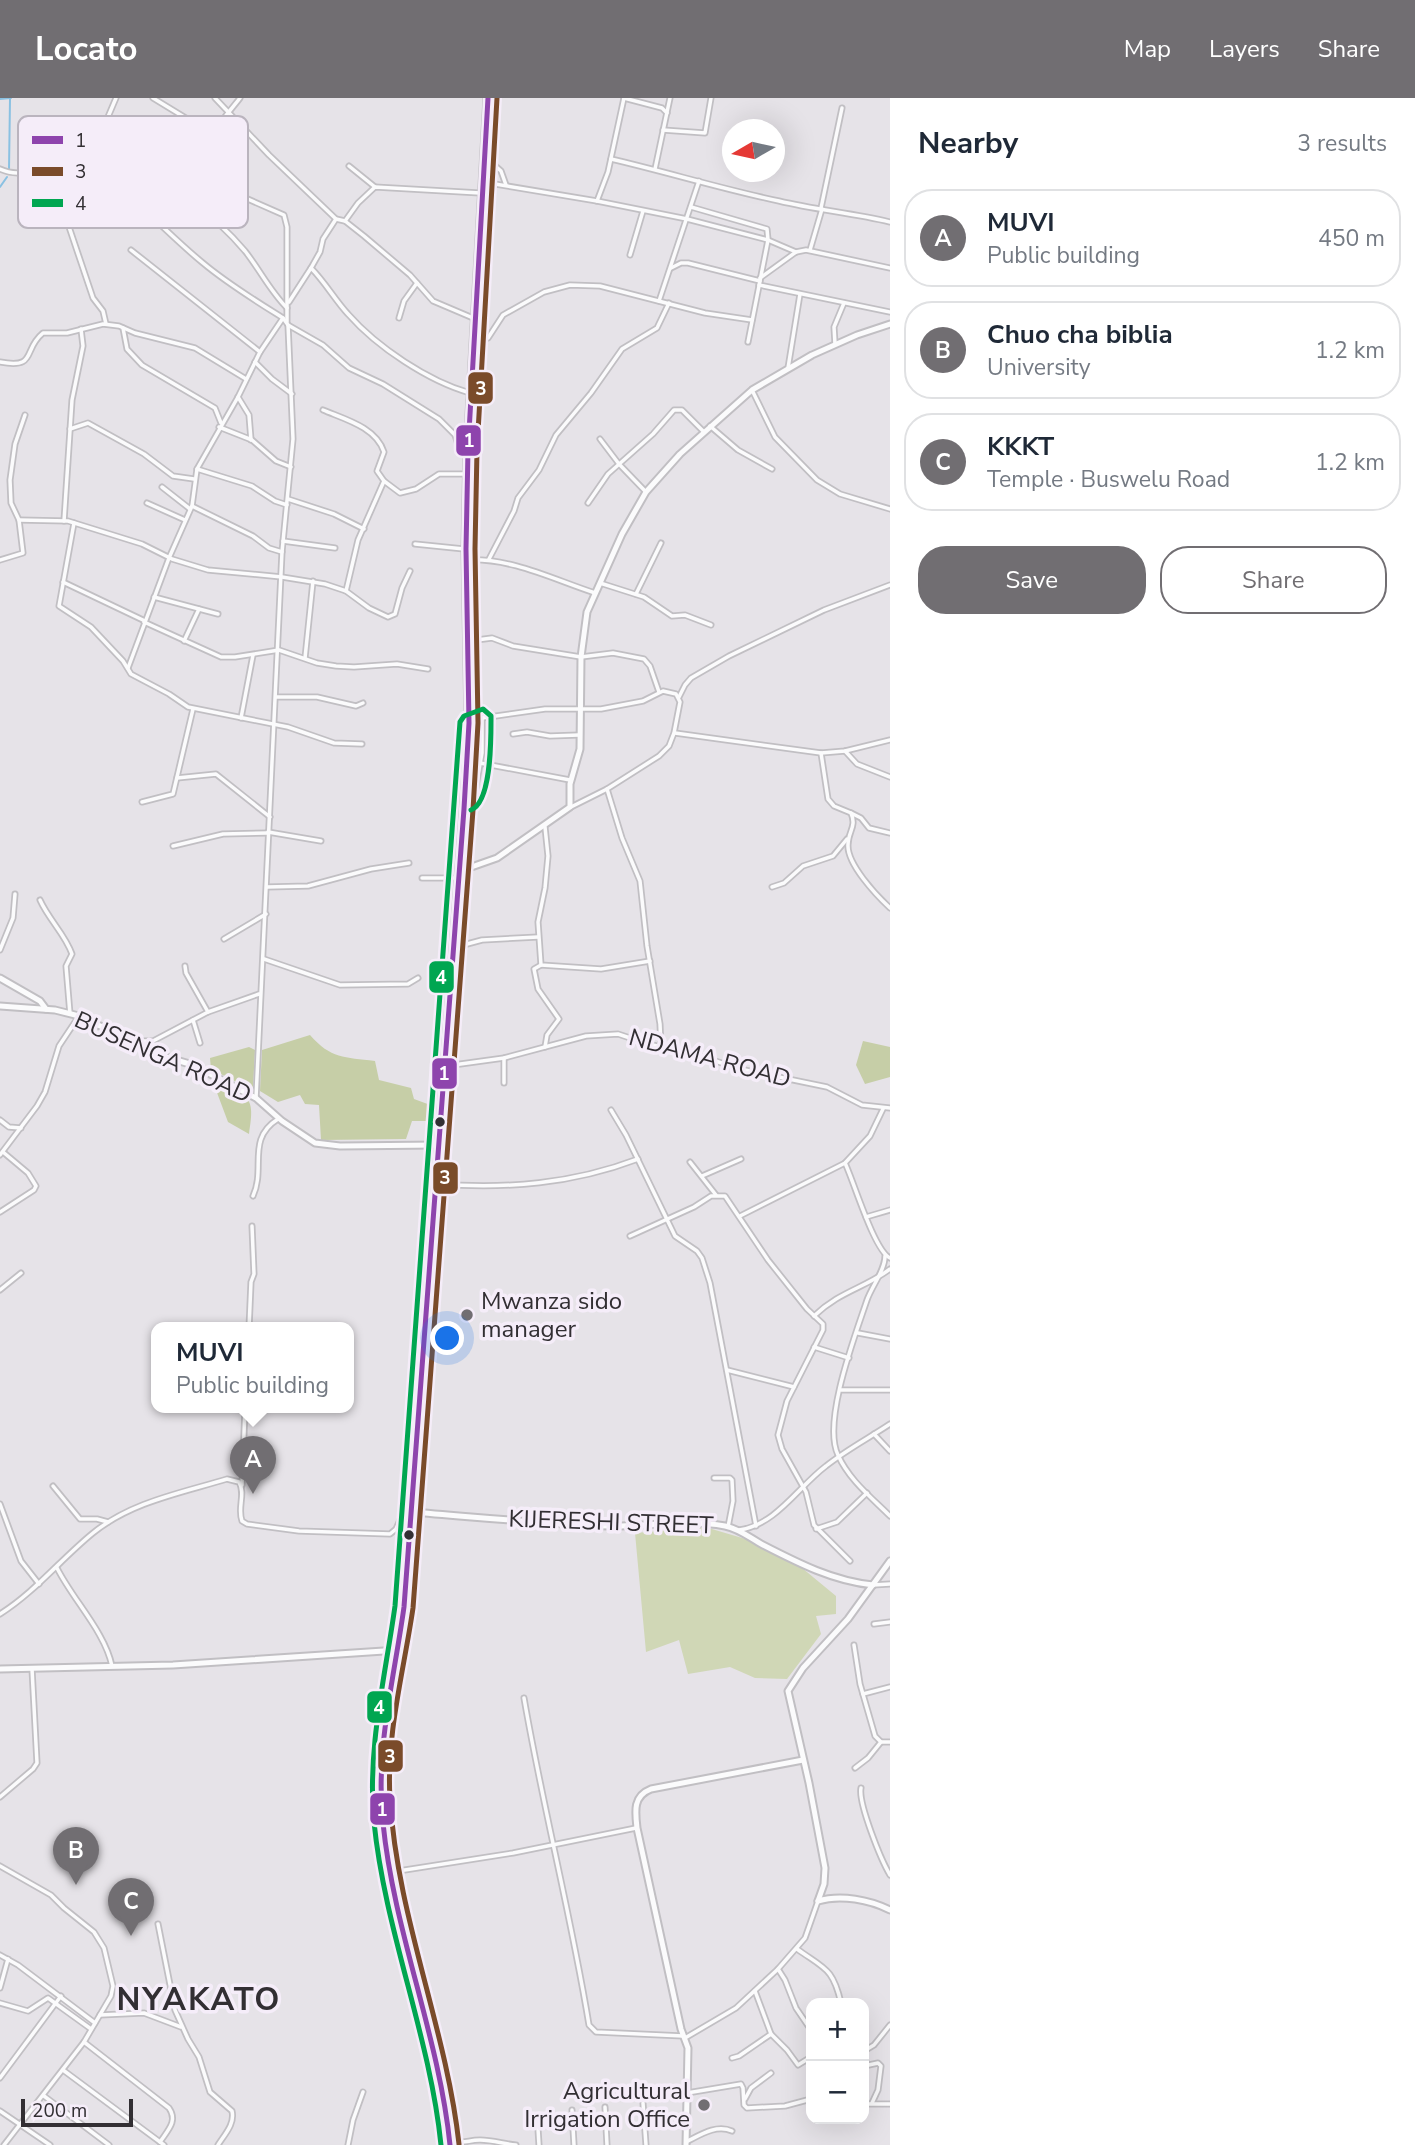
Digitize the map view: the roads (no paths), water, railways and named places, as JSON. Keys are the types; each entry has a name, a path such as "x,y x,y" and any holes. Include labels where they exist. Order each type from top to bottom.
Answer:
{"highway":[{"path":"449,2143 442,2088 390,1872 383,1821 381,1749 398,1650 411,1512 465,802 469,723 467,474 488,98"}],"street":[{"path":"108,116 116,98"},
{"path":"152,98 182,116"},
{"path":"215,98 232,116"},
{"path":"227,116 240,98"},
{"path":"597,201 611,159 624,98 662,108 667,113"},
{"path":"655,169 670,98"},
{"path":"663,130 705,133 711,98"},
{"path":"810,250 822,209 842,108"},
{"path":"248,133 336,219 345,221 417,283 433,301 476,320"},
{"path":"485,158 501,172 506,185"},
{"path":"611,159 730,191 845,211 890,222"},
{"path":"349,166 375,187 482,193"},
{"path":"0,169 18,173"},
{"path":"659,301 699,181"},
{"path":"483,182 687,219 768,240 796,252"},
{"path":"345,221 358,203 375,187"},
{"path":"248,198 284,215 288,302 286,322 293,439 282,552 276,725 268,832 264,958 259,994 256,1098"},
{"path":"691,207 765,227 768,232 748,342"},
{"path":"630,255 643,211"},
{"path":"288,302 311,268 320,252 323,239 336,219"},
{"path":"69,228 93,298 103,311 106,324"},
{"path":"166,228 204,264 323,345 349,368 383,384 439,419 455,435 459,448 468,450"},
{"path":"223,228 243,248 261,277 288,309"},
{"path":"131,250 260,352"},
{"path":"760,281 796,252 810,250 890,268"},
{"path":"671,268 688,263 800,294 890,313"},
{"path":"311,268 348,314 372,335 426,375 472,394"},
{"path":"399,318 404,301 417,283"},
{"path":"475,340 488,338 503,315 557,287 592,285 720,316 752,320"},
{"path":"788,368 800,294"},
{"path":"489,559 518,498 539,470 555,436 591,393 618,354 657,328 669,303"},
{"path":"835,344 834,327 844,303"},
{"path":"128,668 191,507 197,469 260,352 286,322"},
{"path":"0,362 18,365 24,363 43,333 64,333 106,324 195,348 247,379"},
{"path":"570,807 570,780 580,750 581,657 587,612 631,516 646,492 680,454 751,390 835,344 890,324"},
{"path":"123,328 127,349 142,365 215,408 220,425 251,440 276,461 291,467"},
{"path":"64,521 73,393 82,356 81,329"},
{"path":"255,362 292,394"},
{"path":"751,390 775,436 817,480 840,494 890,509"},
{"path":"238,397 249,415 251,440"},
{"path":"323,410 358,425 379,443 384,452 376,470 384,481 401,494 416,489 439,474 467,474"},
{"path":"588,503 608,474 653,434 674,410 682,410 704,432"},
{"path":"0,560 23,553 19,520 11,503 10,480 16,443 25,415"},
{"path":"70,429 88,423 144,454 173,476 194,479"},
{"path":"710,426 738,450 772,469"},
{"path":"600,439 646,492"},
{"path":"197,469 252,486 275,501 287,505"},
{"path":"346,591 358,540 384,481"},
{"path":"162,487 191,507 253,536 269,548 282,552"},
{"path":"288,499 323,510 364,529"},
{"path":"147,503 185,520"},
{"path":"19,520 74,523 208,570 313,581 346,591 369,608 391,617 396,614 402,588 410,571"},
{"path":"74,523 59,606 86,622 136,678 193,709 288,727 334,743 362,744"},
{"path":"283,541 335,548"},
{"path":"636,594 661,543"},
{"path":"415,544 466,549"},
{"path":"467,560 489,559 541,571 595,593"},
{"path":"304,658 313,581"},
{"path":"63,582 220,657 279,650 317,663 336,666 397,664 428,669"},
{"path":"600,583 636,594 672,616 685,615 710,625"},
{"path":"422,878 460,874 497,858 570,807 607,789 665,751 674,733 679,698 691,678 748,646 824,610 890,586"},
{"path":"154,597 218,614"},
{"path":"184,641 199,609"},
{"path":"469,641 492,638 513,646 581,657 613,653 644,659 650,666 659,693"},
{"path":"241,718 253,654"},
{"path":"469,723 482,718 545,709 610,708 643,701 659,693 671,691 679,698"},
{"path":"276,696 317,697 356,706 363,703"},
{"path":"142,802 171,796 176,789 193,709"},
{"path":"465,802 471,802 474,797 482,754 482,718"},
{"path":"513,734 527,732 550,736 581,735"},
{"path":"674,733 821,753 845,751 890,740"},
{"path":"845,751 857,764 890,776"},
{"path":"821,753 828,799 834,806 861,818 869,828 890,832"},
{"path":"480,763 570,780"},
{"path":"177,778 216,775 270,817"},
{"path":"607,789 622,838 640,881 661,1047"},
{"path":"772,887 784,883 803,866 833,856 849,838 855,825 851,813"},
{"path":"541,965 538,922 548,856 545,827"},
{"path":"173,846 223,834 268,832 321,841"},
{"path":"849,838 848,850 853,864 890,908"},
{"path":"267,887 300,888 371,869 408,863"},
{"path":"0,950 13,918 15,894"},
{"path":"40,900 47,916 67,940 72,954 66,966 70,1014"},
{"path":"224,939 266,914"},
{"path":"454,948 482,940 538,937"},
{"path":"264,958 340,985 408,984 418,978"},
{"path":"545,1047 547,1035 559,1019 537,986 534,969 541,965 601,969 650,961"},
{"path":"186,966 186,973 208,1013"},
{"path":"0,978 40,1001 46,1009"},
{"path":"115,1033 142,1041 153,1041 208,1013 259,994"},
{"name":"BUSENGA ROAD","path":"0,1006 46,1009 79,1016 166,1057 193,1065 256,1098 315,1143 340,1146 438,1145"},
{"path":"0,1212 36,1186 29,1173 1,1154 33,1114 46,1092 57,1050 79,1016"},
{"path":"193,1020 200,1043"},
{"name":"NDAMA ROAD","path":"444,1067 504,1058 576,1038 614,1033 740,1069 827,1087 862,1105 890,1108"},
{"path":"504,1058 504,1083"},
{"path":"740,1216 845,1163 870,1136 883,1109"},
{"path":"611,1110 675,1236 697,1251 702,1258 710,1283 756,1525"},
{"path":"253,1196 257,1187 260,1137 269,1124 279,1118"},
{"path":"0,1120 9,1127 21,1128"},
{"path":"435,1183 488,1187 541,1184 610,1169 638,1159"},
{"path":"702,1176 741,1159"},
{"path":"690,1162 716,1195 728,1198 753,1241 823,1324 823,1330 782,1414 778,1436 806,1492 816,1529 850,1561"},
{"path":"845,1163 885,1256 885,1264 876,1277 849,1358 832,1426 832,1440 838,1457 850,1475 890,1516"},
{"path":"630,1236 716,1195"},
{"path":"866,1217 890,1210"},
{"path":"249,1322 251,1282 254,1274 252,1226"},
{"path":"885,1256 890,1258"},
{"path":"814,1316 829,1301 890,1269"},
{"path":"0,1290 21,1273"},
{"path":"857,1333 890,1339"},
{"path":"814,1347 849,1358"},
{"path":"727,1370 794,1387"},
{"path":"841,1390 890,1390"},
{"path":"246,1413 240,1516 247,1524 299,1531 390,1534 396,1529 403,1513 411,1512"},
{"path":"739,1530 771,1517 802,1486 838,1457 890,1424"},
{"path":"874,1434 890,1451"},
{"path":"714,1478 732,1480 733,1501 728,1527"},
{"path":"0,1614 15,1605 108,1522 135,1507 227,1479 239,1482 242,1487"},
{"path":"53,1486 80,1519 108,1522"},
{"path":"816,1529 837,1522 867,1493"},
{"path":"0,1504 21,1561 39,1584"},
{"name":"KIJERESHI STREET","path":"411,1512 609,1526 695,1523 728,1527 739,1530 802,1565 841,1579 873,1585"},
{"path":"524,1698 590,2027 596,2032 684,2037 736,2008 778,1969 805,1938 826,1872 789,1690 803,1668 848,1619 890,1561"},
{"path":"57,1567 80,1608 103,1641 112,1666"},
{"path":"873,1585 890,1584"},
{"path":"874,1624 890,1622"},
{"path":"854,1645 863,1694 875,1736 881,1742 890,1742"},
{"path":"0,1668 173,1665 398,1650"},
{"path":"0,1797 37,1763 32,1667"},
{"path":"863,1694 890,1687"},
{"path":"855,1768 871,1755 881,1742"},
{"path":"686,2144 688,2048 637,1828 635,1806 645,1791 803,1760"},
{"path":"861,1788 862,1801 890,1875"},
{"path":"390,1872 637,1828"},
{"path":"0,1867 51,1895 94,1933 103,1945 113,1991 83,2042 4,2145"},
{"path":"818,1901 843,1898 890,1910"},
{"path":"158,1924 170,1990 183,2028 199,2057 210,2092 232,2110 230,2127 218,2145"},
{"path":"797,1949 830,1972 840,1998"},
{"path":"0,1955 61,1996 95,2023"},
{"path":"0,1988 8,1959"},
{"path":"778,1969 806,2023"},
{"path":"755,1990 771,2034 797,2065 806,2060"},
{"path":"0,2078 61,1996"},
{"path":"0,2003 28,2011 47,1998 91,2029"},
{"path":"100,2015 144,2013 183,2028"},
{"path":"869,2049 890,2025"},
{"path":"732,2058 740,2056 771,2034"},
{"path":"63,2070 162,2143 174,2122 173,2113 83,2042"},
{"path":"869,2065 878,2063 881,2066 878,2090 872,2103"},
{"path":"744,2100 751,2088 771,2073"},
{"path":"687,2093 741,2084 744,2107 747,2108 785,2106 806,2100"},
{"path":"348,2145 363,2092"},
{"path":"44,2096 109,2145"},
{"path":"643,2103 646,2145"},
{"path":"869,2103 890,2104"},
{"path":"605,2107 607,2145"},
{"path":"572,2110 574,2145"},
{"path":"0,2111 50,2145"},
{"path":"539,2145 538,2129 541,2118"},
{"path":"686,2144 706,2131 732,2131"},
{"path":"449,2143 465,2144 475,2140 489,2140 516,2145"}],"waterway":[{"path":"0,99 11,98"},
{"path":"9,170 10,99"},
{"path":"0,187 7,177"}],"place":[{"name":"Mwanza sido manager","path":"467,1315"},
{"name":"MUVI","path":"253,1494"},
{"name":"Chuo cha biblia","path":"76,1885"},
{"name":"KKKT","path":"131,1936"},
{"name":"Agricultural Irrigation Office","path":"704,2105"}],"district":[{"name":"NYAKATO","path":"199,1999"}]}
